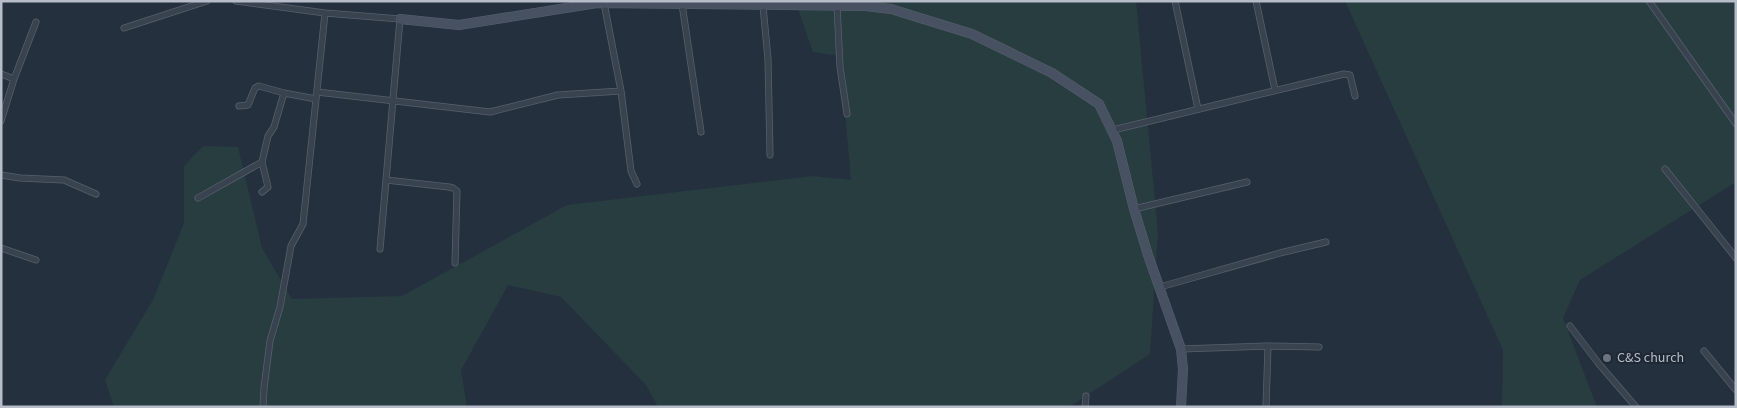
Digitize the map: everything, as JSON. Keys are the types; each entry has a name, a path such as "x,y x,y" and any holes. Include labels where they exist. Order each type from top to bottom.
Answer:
{"street":[{"path":"124,28 207,1"},
{"path":"236,1 325,13 459,25 599,2 736,3 763,6 837,5 891,9 972,34 1052,73 1099,104 1113,130 1134,209 1181,349 1183,369 1181,407"},
{"path":"1175,1 1198,109"},
{"path":"1256,1 1275,90"},
{"path":"1648,1 1736,124"},
{"path":"599,2 621,91 631,171 637,184"},
{"path":"682,4 702,132"},
{"path":"837,5 840,67 847,114"},
{"path":"763,6 768,59 770,155"},
{"path":"263,407 270,340 280,307 291,246 303,224 325,13"},
{"path":"380,249 400,19"},
{"path":"1,121 14,79 36,22"},
{"path":"1113,130 1348,73 1355,96"},
{"path":"1,74 14,79"},
{"path":"239,106 248,105 255,88 259,86 316,99"},
{"path":"317,92 490,112 558,95 621,91"},
{"path":"262,192 268,187 262,162 268,136 274,127 284,93"},
{"path":"198,198 262,162"},
{"path":"1665,169 1736,258"},
{"path":"1,175 64,180 96,194"},
{"path":"386,180 453,188 457,191 456,263"},
{"path":"1134,209 1247,182"},
{"path":"1160,288 1280,253 1326,242"},
{"path":"1,248 36,260"},
{"path":"1570,326 1599,364 1636,407"},
{"path":"1181,349 1268,346 1319,347"},
{"path":"1266,407 1268,346"},
{"path":"1704,351 1736,390"},
{"path":"1085,407 1086,396"}],"green space":[{"path":"798,1 1136,1 1158,233 1150,354 1069,407 658,407 646,385 561,297 508,285 461,370 467,407 114,407 105,380 153,300 184,223 184,166 203,146 238,147 262,248 292,299 402,296 567,205 813,176 851,180 840,56 813,52 798,9"},
{"path":"1345,1 1736,1 1736,182 1580,280 1563,318 1597,407 1502,407 1503,350"}],"place":[{"name":"C&S church","path":"1607,358"}]}
